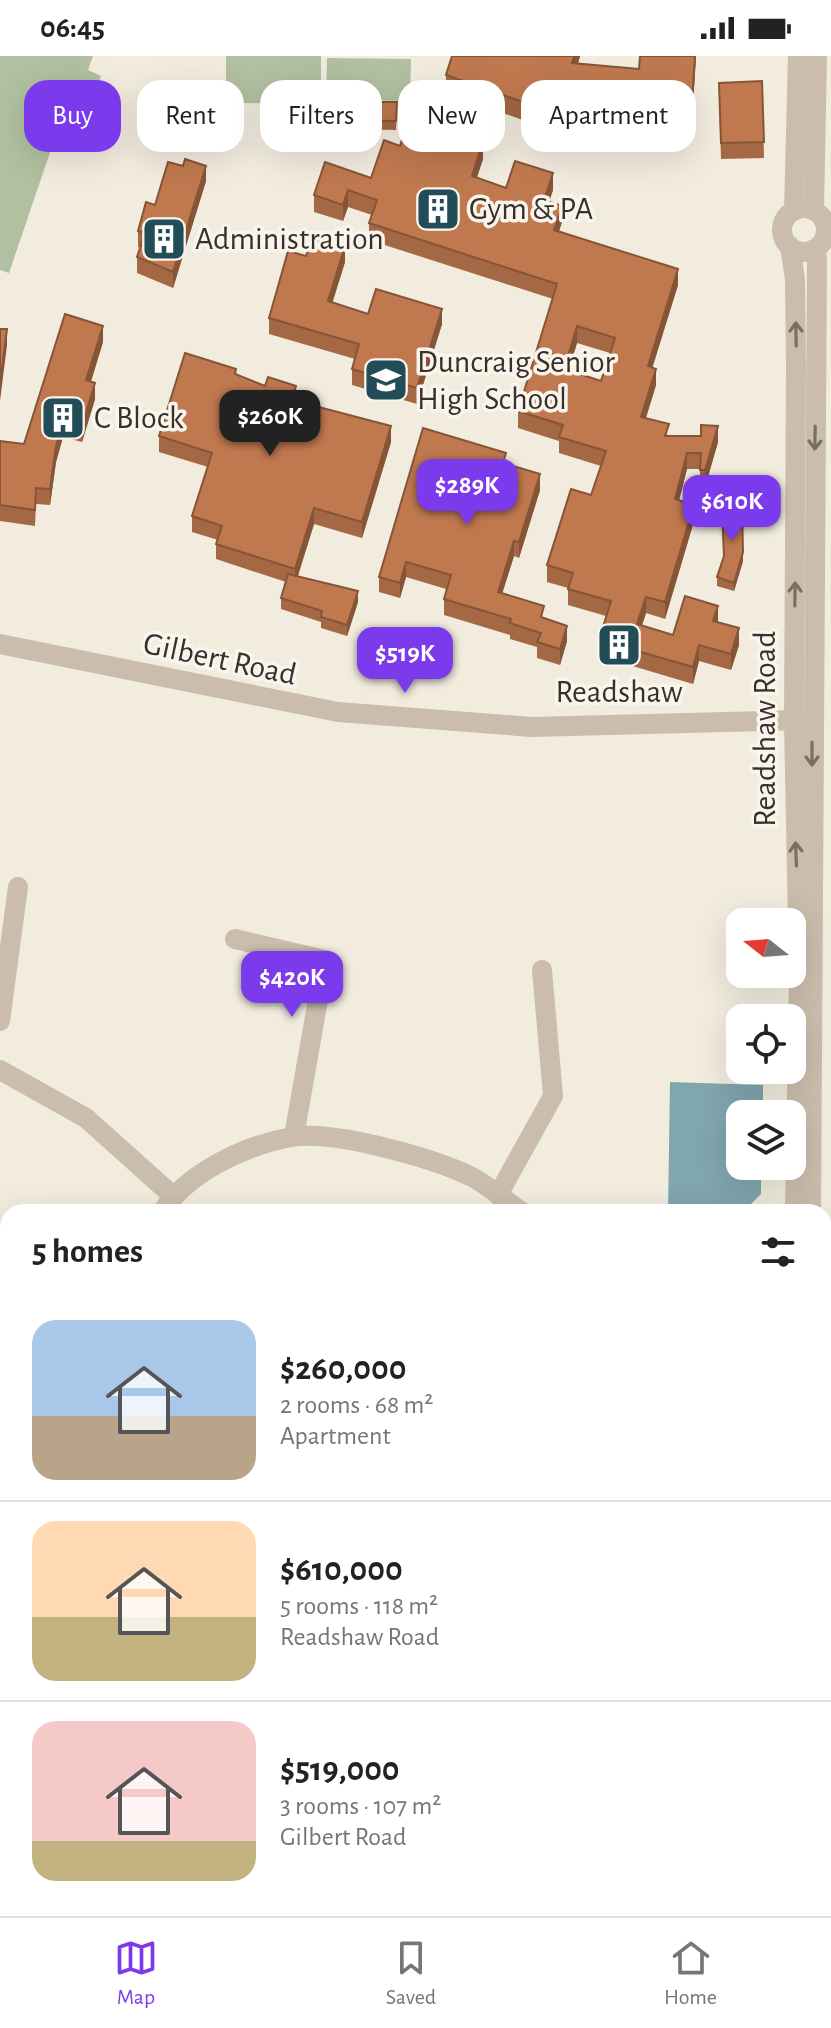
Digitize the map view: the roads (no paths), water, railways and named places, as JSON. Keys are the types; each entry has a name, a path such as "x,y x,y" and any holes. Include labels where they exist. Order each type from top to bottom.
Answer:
{"street":[{"path":"798,56 815,214"},
{"path":"815,214 817,56"},
{"name":"Readshaw Road","path":"803,720 817,258 822,242 815,214 783,228 790,246 795,279 803,720 814,1082 811,1204"},
{"path":"790,246 803,251 822,242"},
{"name":"Gilbert Road","path":"0,644 338,712 532,727 803,720"},
{"path":"0,1021 18,887"},
{"path":"235,939 325,960 294,1136"},
{"path":"498,1195 553,1096 542,970"},
{"path":"0,1070 86,1118 168,1204 224,1160 294,1136 365,1142 471,1177 511,1204"},
{"name":"Readshaw Road","path":"796,1204 814,1082"}],"water":[{"path":"670,1082 763,1085 763,1100 726,1100 726,1180 761,1180 761,1194 751,1204 668,1204"}],"place":[{"name":"Gym & PA","path":"438,209"},
{"name":"Administration","path":"164,239"},
{"name":"Duncraig Senior High School","path":"386,380"},
{"name":"C Block","path":"63,418"},
{"name":"Readshaw","path":"619,645"}]}
